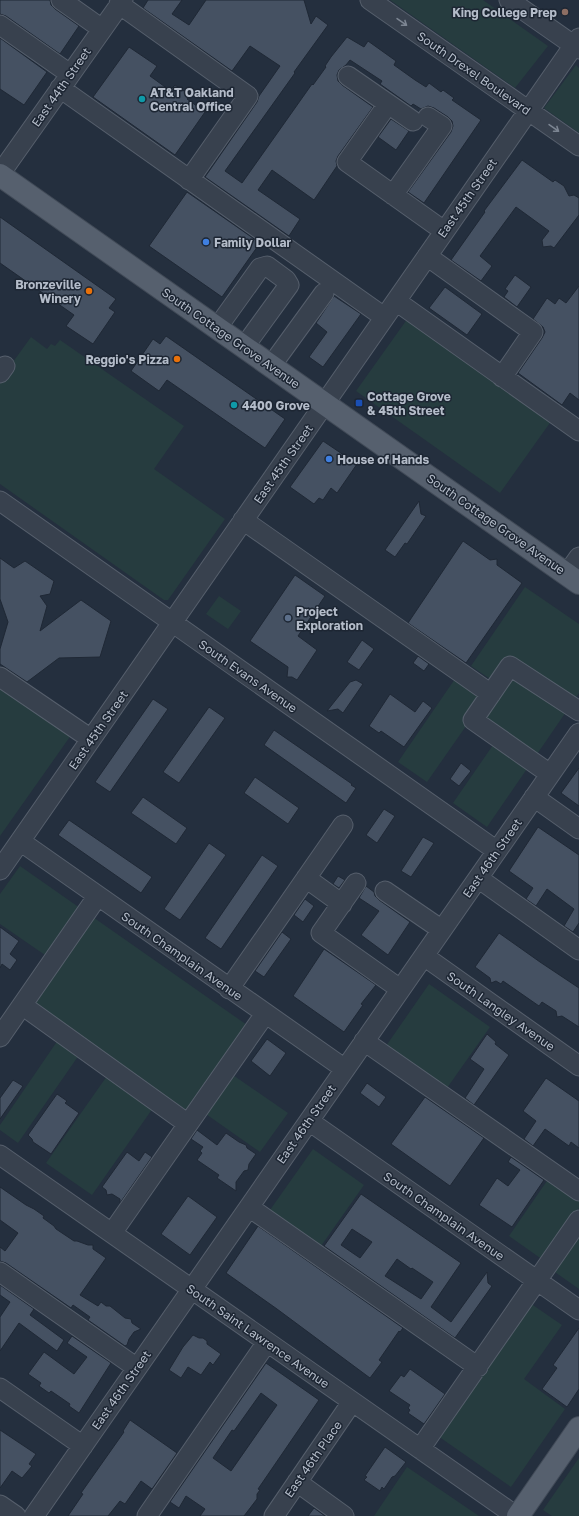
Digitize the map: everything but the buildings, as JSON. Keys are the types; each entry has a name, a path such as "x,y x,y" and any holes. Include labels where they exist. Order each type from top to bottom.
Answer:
{"main road":[{"name":"South Cottage Grove Avenue","path":"0,174 324,404 575,571"},
{"path":"517,1516 579,1428"}],"street":[{"path":"61,0 102,28"},
{"name":"South Drexel Boulevard","path":"370,0 579,146"},
{"path":"509,0 577,44"},
{"path":"121,2 248,96 189,180"},
{"name":"East 44th Street","path":"0,174 121,2"},
{"path":"0,25 65,81 189,180 384,317"},
{"name":"East 45th Street","path":"0,870 528,110 577,44"},
{"path":"348,76 388,104 421,119 442,126 393,195"},
{"path":"388,104 347,162 444,231"},
{"path":"427,256 533,332 502,377"},
{"path":"217,328 260,268 267,266 280,275 286,280 288,286 244,347"},
{"path":"271,366 324,293"},
{"path":"396,301 579,431"},
{"name":"South Evans Avenue","path":"0,501 497,851"},
{"path":"243,520 491,694"},
{"path":"550,774 473,720 510,666 579,711"},
{"path":"0,677 91,739"},
{"name":"East 46th Street","path":"34,1516 579,733"},
{"path":"534,797 579,829"},
{"path":"229,989 343,825"},
{"name":"South Champlain Avenue","path":"20,841 97,897 345,1069"},
{"path":"306,878 342,904"},
{"path":"478,878 579,950"},
{"path":"356,883 322,933 400,989"},
{"path":"385,891 442,930"},
{"path":"0,1037 97,897"},
{"name":"South Langley Avenue","path":"424,956 579,1066"},
{"path":"22,1005 188,1124"},
{"path":"112,1233 265,1014"},
{"path":"364,1041 579,1191"},
{"name":"South Champlain Avenue","path":"309,1121 579,1310"},
{"name":"South Saint Lawrence Avenue","path":"0,1155 517,1516"},
{"path":"249,1207 478,1367"},
{"path":"420,1449 579,1220"},
{"path":"0,1272 137,1368"},
{"path":"147,1516 267,1342"},
{"path":"0,1388 83,1446"},
{"name":"East 46th Place","path":"274,1516 352,1402"},
{"path":"297,1482 344,1516"},
{"path":"0,1505 16,1516"}],"green space":[{"path":"390,0 483,0 548,46 515,88"},
{"path":"576,65 579,68 579,133 544,108"},
{"path":"408,318 552,420 500,493 356,391"},
{"path":"31,337 47,349 51,344 55,346 60,340 184,426 154,469 225,519 168,600 164,600 0,484 0,380"},
{"path":"525,587 579,624 579,693 487,827 453,803 502,732 484,720 505,689 471,666"},
{"path":"219,596 241,611 228,629 206,614"},
{"path":"457,676 487,696 427,782 398,762"},
{"path":"0,680 74,731 0,836"},
{"path":"20,866 247,1025 185,1112 31,1003 58,964 0,924 0,894"},
{"path":"429,984 490,1027 447,1088 386,1046"},
{"path":"58,1040 79,1055 18,1143 0,1130 0,1125"},
{"path":"230,1073 288,1113 260,1152 203,1112"},
{"path":"107,1076 153,1108 92,1195 46,1163"},
{"path":"313,1149 364,1185 321,1246 270,1210"},
{"path":"551,1175 579,1194 579,1208 543,1260 509,1236"},
{"path":"579,1232 579,1289 552,1270"},
{"path":"527,1301 562,1325 524,1379 565,1409 511,1487 435,1434"},
{"path":"579,1458 579,1516 552,1516 543,1510"},
{"path":"407,1467 479,1516 374,1516"}],"place":[{"name":"King College Prep","path":"565,12"},
{"name":"AT&T Oakland Central Office","path":"142,99"},
{"name":"Family Dollar","path":"206,242"},
{"name":"Bronzeville Winery","path":"89,291"},
{"name":"Reggio's Pizza","path":"177,359"},
{"name":"Cottage Grove & 45th Street","path":"359,403"},
{"name":"4400 Grove","path":"234,405"},
{"name":"House of Hands","path":"329,459"},
{"name":"Project Exploration","path":"288,618"}]}
